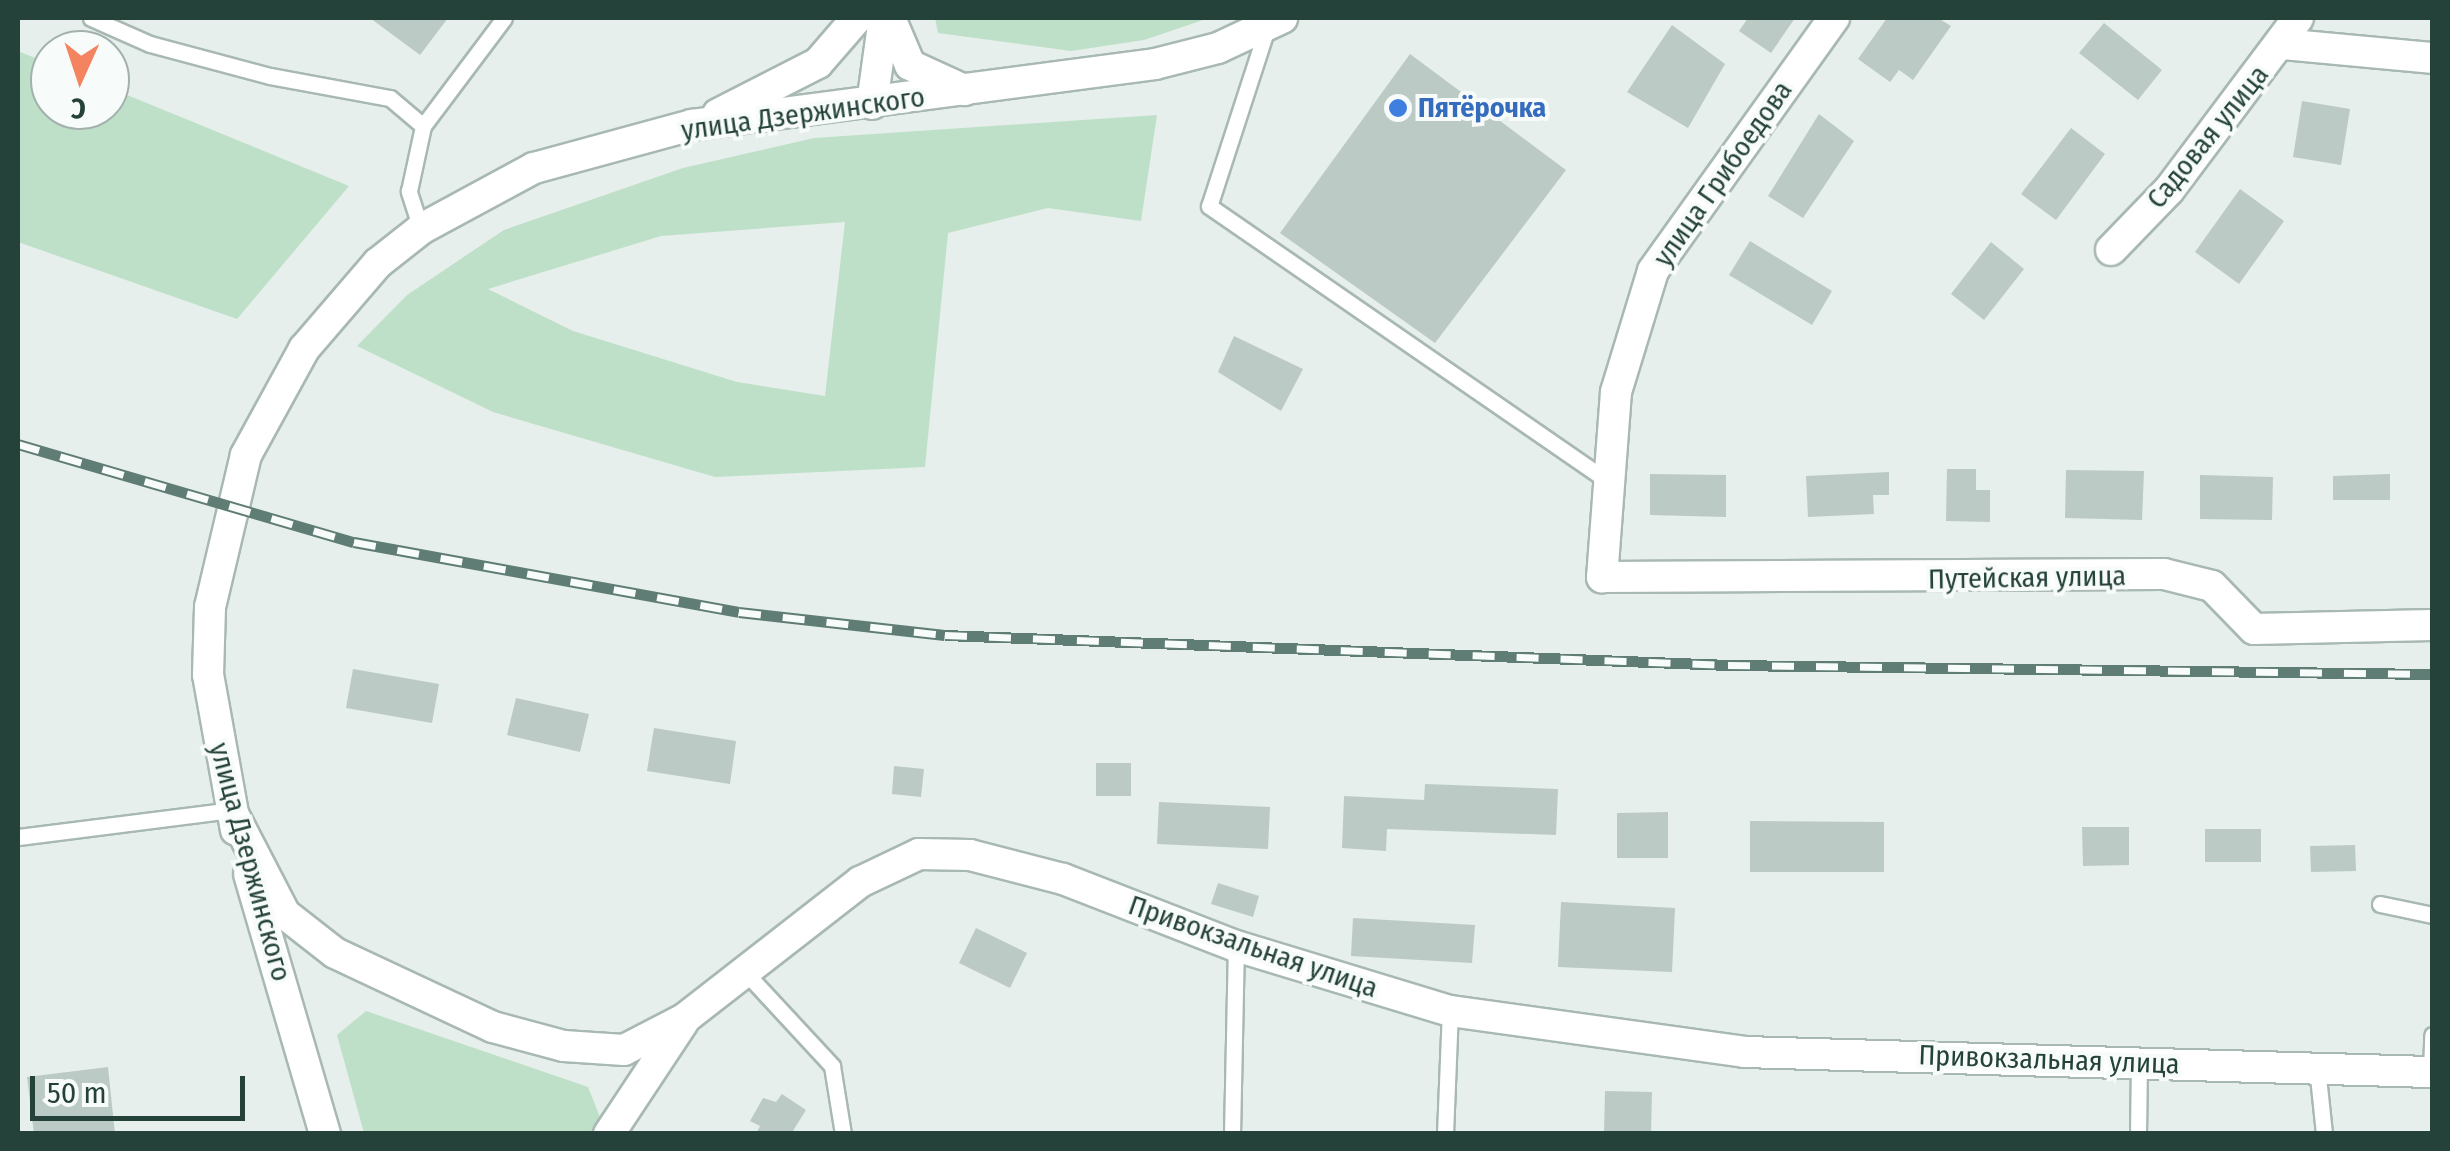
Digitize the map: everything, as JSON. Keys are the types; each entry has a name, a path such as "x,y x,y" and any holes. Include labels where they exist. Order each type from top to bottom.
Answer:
{"street":[{"path":"692,125 818,63 858,18"},
{"path":"887,18 910,65 936,84 972,92"},
{"path":"872,104 887,18"},
{"name":"улица Грибоедова","path":"1602,577 1616,392 1653,270 1834,18"},
{"name":"Садовая улица","path":"2110,250 2169,190 2298,18"},
{"name":"улица Дзержинского","path":"325,1134 230,810 208,675 210,607 246,455 304,349 378,263 421,229 534,168 692,125 972,92 1154,64 1276,21"},
{"path":"2282,44 2432,58"},
{"name":"Путейская улица","path":"1602,577 2164,574 2212,586 2254,629 2432,624"},
{"name":"Привокзальная улица","path":"230,810 285,914 335,954 401,989 564,1046 624,1050 684,1020 860,882 920,854 970,855 1063,880 1236,946 1450,1011 1744,1052 2432,1072"},
{"path":"609,1134 684,1020"}],"lane":[{"path":"91,18 150,44 270,76 390,98 423,126"},
{"path":"421,229 409,190 423,126 504,18"},
{"path":"1276,21 1209,206 1610,482"},
{"path":"18,837 230,810"},
{"path":"2380,904 2432,915"},
{"path":"1232,1134 1236,946"},
{"path":"746,972 832,1066 843,1134"},
{"path":"1445,1134 1450,1011"},
{"path":"2432,1035 2432,1072"},
{"path":"2138,1134 2139,1063"},
{"path":"2316,1067 2324,1134"}],"green space":[{"path":"935,18 1209,18 1144,40 1071,51 938,33"},
{"path":"18,51 30,56 30,130 130,130 130,96 349,186 237,319 18,242"},
{"path":"1157,115 1141,221 1048,208 948,233 925,467 715,477 493,412 357,346 407,295 504,230 683,168 814,138","holes":["845,222 825,396 737,382 573,331 488,289 661,236"]},
{"path":"366,1011 588,1087 600,1117 590,1133 364,1133 337,1035"}],"building":[{"path":"370,18 448,18 420,55"},
{"path":"1748,18 1795,18 1771,53 1739,31"},
{"path":"1887,18 1938,18 1951,26 1913,80 1899,70 1890,82 1858,59"},
{"path":"2104,23 2162,70 2138,100 2079,53"},
{"path":"1672,25 1725,64 1688,128 1627,92"},
{"path":"1410,54 1566,170 1435,343 1280,233"},
{"path":"2302,101 2350,109 2341,165 2293,157"},
{"path":"1819,114 1854,141 1803,218 1768,196"},
{"path":"2071,128 2105,154 2056,220 2021,194"},
{"path":"2240,189 2284,221 2239,284 2195,252"},
{"path":"1750,241 1832,291 1812,325 1729,275"},
{"path":"1991,242 2024,269 1984,320 1951,294"},
{"path":"1234,336 1303,369 1281,411 1218,372"},
{"path":"1947,469 1976,469 1976,490 1990,490 1990,522 1946,521"},
{"path":"2066,470 2144,471 2142,520 2065,518"},
{"path":"1889,472 1889,495 1873,495 1874,514 1808,517 1806,476"},
{"path":"1650,474 1726,475 1726,517 1650,515"},
{"path":"2390,474 2390,500 2333,500 2333,476"},
{"path":"2200,475 2273,477 2272,520 2200,519"},
{"path":"353,669 439,684 432,723 346,708"},
{"path":"516,698 589,714 580,752 507,735"},
{"path":"654,728 736,741 730,784 647,771"},
{"path":"1096,763 1131,763 1131,796 1096,796"},
{"path":"894,766 924,769 921,797 892,794"},
{"path":"1425,784 1558,789 1556,835 1387,829 1386,851 1342,848 1344,796 1424,800"},
{"path":"1159,802 1270,807 1268,849 1157,844"},
{"path":"1668,812 1668,858 1617,858 1617,813"},
{"path":"1750,821 1884,822 1884,872 1750,872"},
{"path":"2082,827 2129,827 2129,865 2083,866"},
{"path":"2205,829 2261,829 2261,862 2205,862"},
{"path":"2355,845 2356,871 2311,872 2310,846"},
{"path":"1218,883 1259,896 1253,917 1211,904"},
{"path":"1561,902 1675,908 1672,972 1558,967"},
{"path":"1353,918 1475,925 1472,963 1351,956"},
{"path":"976,928 1027,953 1010,988 959,963"},
{"path":"108,1067 115,1134 34,1134 27,1077"},
{"path":"1605,1091 1652,1092 1651,1134 1604,1134"},
{"path":"782,1094 806,1110 791,1134 756,1134 760,1126 750,1121 763,1098 776,1102"}],"railway":[{"path":"18,444 354,542 739,612 945,635 1728,665 2432,674"}],"place":[{"name":"Пятёрочка","path":"1398,108"}]}
